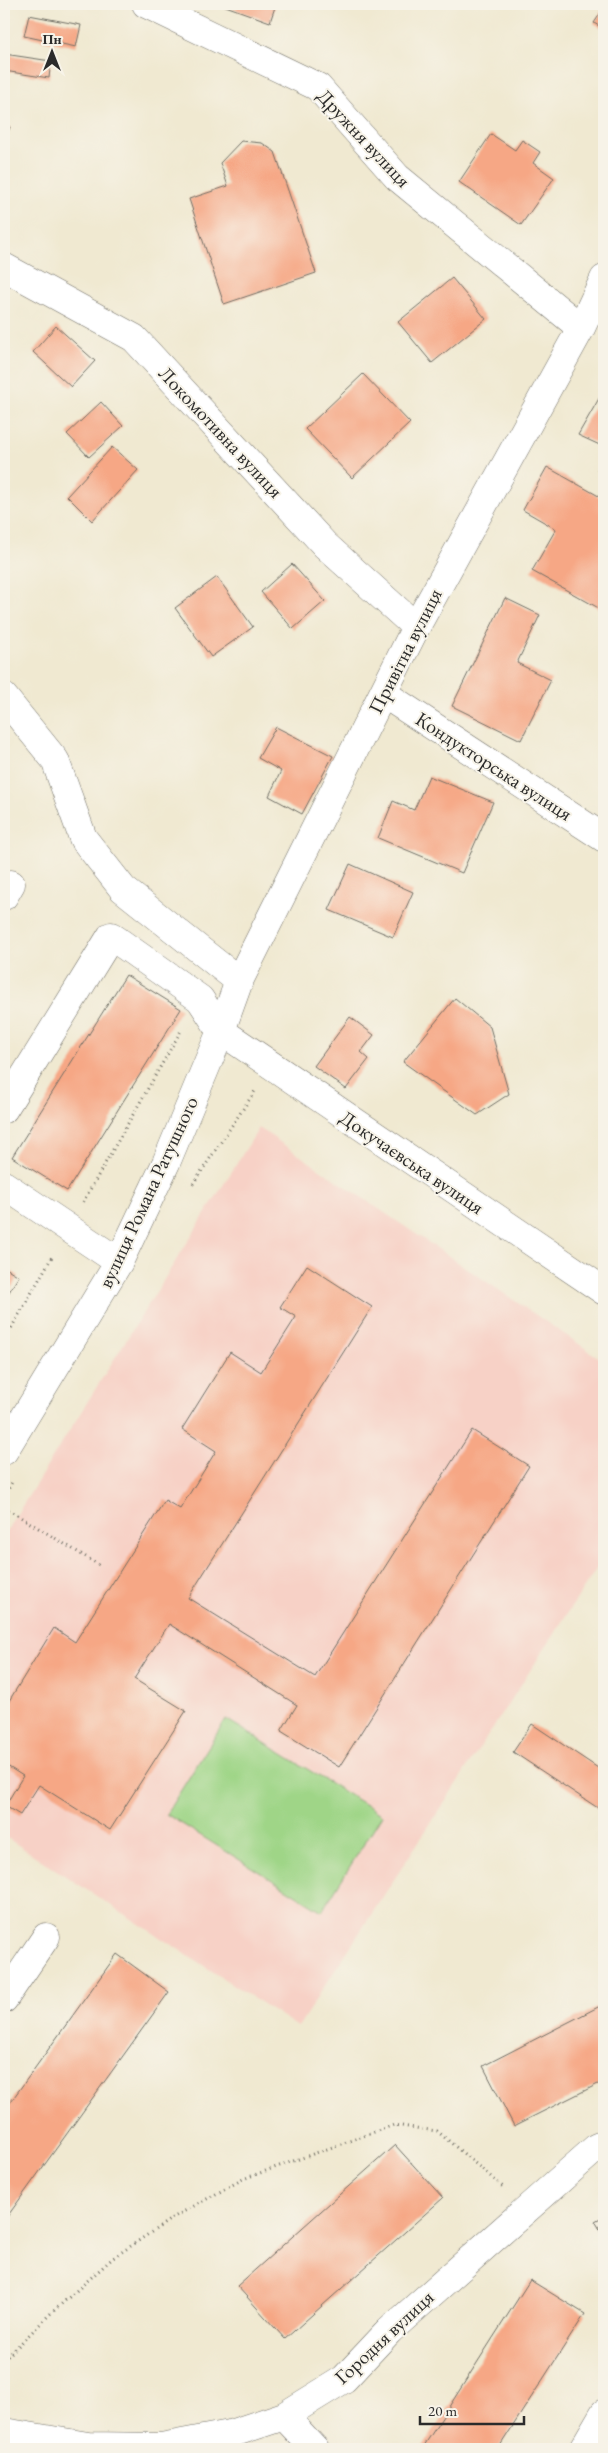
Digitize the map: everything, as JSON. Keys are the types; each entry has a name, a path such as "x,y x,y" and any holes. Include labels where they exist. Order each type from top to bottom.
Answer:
{"street":[{"name":"Дружня вулиця","path":"146,4 186,12 318,87 397,177 581,328"},
{"name":"Локомотивна вулиця","path":"4,267 134,338 325,545 416,627"},
{"name":"Привітна вулиця","path":"221,1031 239,981 416,627 581,328 604,279"},
{"name":"Кондукторська вулиця","path":"384,694 604,838"},
{"path":"4,697 55,760 83,838 124,889 239,981"},
{"path":"4,1109 111,936 200,999 221,1031"},
{"name":"вулиця Романа Ратушного","path":"4,1451 119,1262 166,1163 221,1031"},
{"name":"Докучаєвська вулиця","path":"221,1031 604,1291"},
{"path":"4,1185 119,1262"},
{"path":"4,2000 46,1937"},
{"name":"Городня вулиця","path":"4,2432 88,2446 161,2446 230,2434 284,2416 344,2379 389,2331 597,2147 604,2144"},
{"path":"583,2449 604,2413"},
{"path":"284,2416 315,2449"}],"path":[{"path":"4,1341 200,999"},
{"path":"4,1507 99,1565"},
{"path":"4,2360 48,2316 113,2258 174,2217 243,2179 359,2137 394,2125 437,2131 503,2187"}],"shaded area":[{"path":"259,1128 604,1361 604,1557 298,2027 4,1836 4,1535"}],"green space":[{"path":"226,1719 382,1815 322,1911 166,1814"}],"building":[{"path":"220,4 276,4 270,22"},
{"path":"604,8 604,29 594,23"},
{"path":"29,15 81,25 76,47 24,36"},
{"path":"4,54 51,61 49,78 4,71"},
{"path":"4,124 10,127 4,142"},
{"path":"491,134 515,150 522,140 540,152 533,163 554,178 521,225 459,182"},
{"path":"241,141 262,143 275,152 316,273 224,304 189,199 228,186 220,163"},
{"path":"452,278 486,319 432,363 398,322"},
{"path":"56,326 95,361 71,387 33,352"},
{"path":"363,374 410,423 352,478 305,429"},
{"path":"601,395 604,396 604,447 578,435"},
{"path":"101,402 123,426 89,457 67,434"},
{"path":"112,447 138,470 92,521 67,496"},
{"path":"604,455 604,473 597,470"},
{"path":"547,467 604,499 604,611 532,571 556,529 523,510"},
{"path":"292,564 325,601 293,629 261,592"},
{"path":"217,577 253,627 211,657 175,608"},
{"path":"505,598 540,615 517,663 551,680 521,740 452,706"},
{"path":"276,727 333,756 302,814 269,796 281,771 258,758"},
{"path":"429,776 493,802 462,873 378,838 393,801 414,810"},
{"path":"350,864 413,892 393,937 329,910"},
{"path":"126,975 181,1009 67,1191 12,1157"},
{"path":"455,998 490,1027 509,1094 477,1115 403,1062"},
{"path":"350,1017 374,1035 361,1052 369,1059 346,1089 314,1066"},
{"path":"307,1265 372,1307 188,1598 315,1677 472,1430 529,1466 339,1767 281,1731 297,1705 169,1624 134,1679 186,1711 110,1830 39,1785 20,1815 5,1806 23,1776 4,1764 4,1709 54,1628 75,1642 165,1500 180,1509 216,1451 182,1429 230,1352 261,1372 296,1317 280,1307"},
{"path":"4,1267 19,1276 4,1300"},
{"path":"532,1724 604,1772 604,1812 513,1752"},
{"path":"117,1954 169,1992 4,2221 4,2111"},
{"path":"604,2004 604,2081 514,2126 483,2066"},
{"path":"395,2145 443,2198 285,2339 237,2286"},
{"path":"604,2216 604,2236 595,2221"},
{"path":"530,2280 585,2314 498,2449 422,2449"}]}
